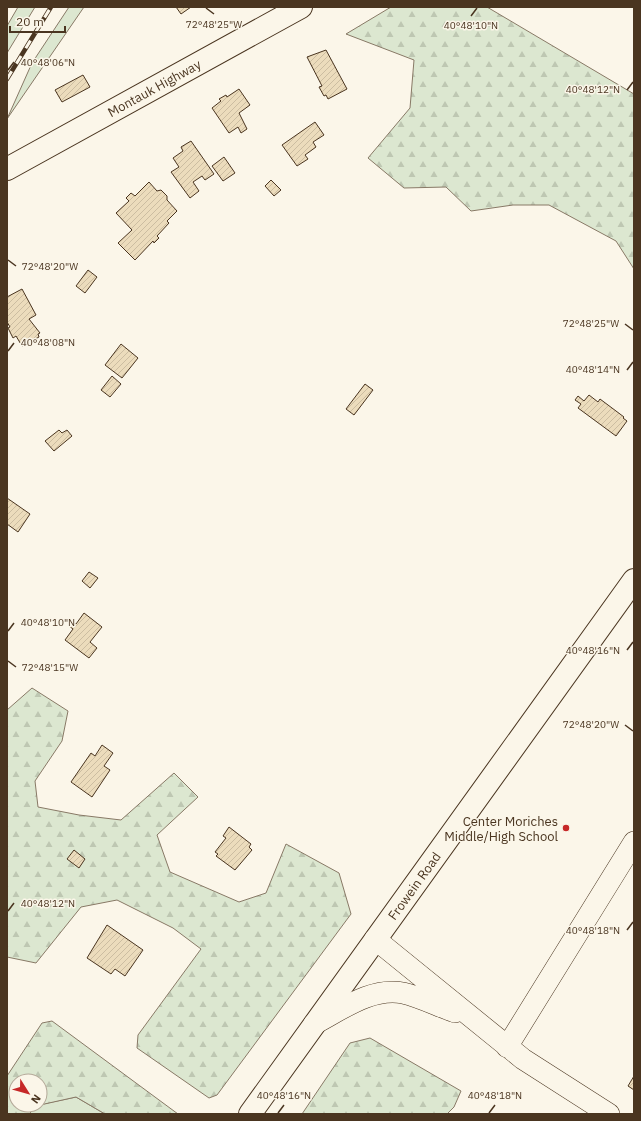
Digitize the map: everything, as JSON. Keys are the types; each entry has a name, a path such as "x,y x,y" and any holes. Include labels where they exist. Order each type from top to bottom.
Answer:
{"main road":[{"name":"Montauk Highway","path":"7,169 301,7"},
{"name":"Frowein Road","path":"250,1114 634,580"}],"lane":[{"path":"507,1047 634,842"},
{"path":"375,939 523,1059 609,1114"},
{"path":"314,1024 369,996 392,992 410,995 471,1018"}],"green space":[{"path":"18,7 35,7 7,53 7,26"},
{"path":"69,7 84,7 7,119 32,63"},
{"path":"391,7 487,7 634,94 634,269 616,241 549,205 513,205 471,211 446,187 404,188 368,158 410,108 414,60 346,34"},
{"path":"32,688 68,711 62,741 35,781 38,807 79,815 121,820 174,773 198,797 157,835 170,872 239,902 266,893 286,844 339,873 351,914 217,1095 209,1098 137,1048 138,1035 201,949 173,928 117,900 81,907 36,963 7,957 7,710"},
{"path":"52,1021 178,1114 105,1114 76,1097 48,1103 48,1073 9,1073 42,1023"},
{"path":"370,1038 461,1091 454,1107 447,1114 302,1114 350,1043"},
{"path":"8,1074 8,1113 30,1113 29,1114 7,1114"},
{"path":"76,1097 105,1114 29,1114 48,1113 48,1103"}],"building":[{"path":"176,7 191,7 181,14"},
{"path":"326,50 347,89 328,99 326,95 324,96 319,87 322,86 307,57"},
{"path":"83,75 90,87 62,102 55,90"},
{"path":"239,89 250,105 239,113 247,129 241,133 238,127 229,133 212,108 221,101 219,99 226,95 227,97"},
{"path":"315,122 324,135 313,142 316,147 305,155 308,159 297,166 282,145"},
{"path":"191,141 214,174 205,180 202,176 193,182 199,191 190,198 171,172 179,167 173,158 183,151 181,147"},
{"path":"224,157 235,173 223,181 212,166"},
{"path":"271,180 281,190 274,196 265,186"},
{"path":"149,182 157,191 161,190 167,196 167,200 177,211 167,221 169,223 157,236 159,238 154,243 153,241 135,260 118,243 132,230 116,213 129,201 126,198 131,193 135,196"},
{"path":"88,270 97,277 85,293 76,286"},
{"path":"22,289 36,315 29,319 40,333 38,334 39,337 22,346 16,336 13,338 8,328 10,327 7,322 7,297"},
{"path":"121,344 138,358 122,378 105,365"},
{"path":"112,376 121,384 110,397 101,390"},
{"path":"365,384 373,390 354,415 346,409"},
{"path":"589,395 598,402 600,399 624,417 623,418 627,421 616,436 578,408 581,404 575,400 578,396 584,401"},
{"path":"59,430 62,433 67,430 72,436 54,451 45,441"},
{"path":"7,498 30,514 18,532 7,524"},
{"path":"89,572 98,578 90,588 82,581"},
{"path":"84,613 102,627 90,642 97,648 89,658 65,640 73,629 69,626 72,621 76,624"},
{"path":"102,745 113,753 104,766 110,770 92,797 71,782 91,753 95,756"},
{"path":"229,827 251,844 249,847 252,850 235,870 216,856 218,854 215,852 226,838 223,836"},
{"path":"74,850 85,859 79,868 67,859"},
{"path":"107,925 143,950 125,976 115,969 111,974 87,958"},
{"path":"634,1076 634,1090 628,1086"}],"railway":[{"path":"7,79 51,7"}],"place":[{"name":"Center Moriches Middle/High School","path":"566,828"}]}
